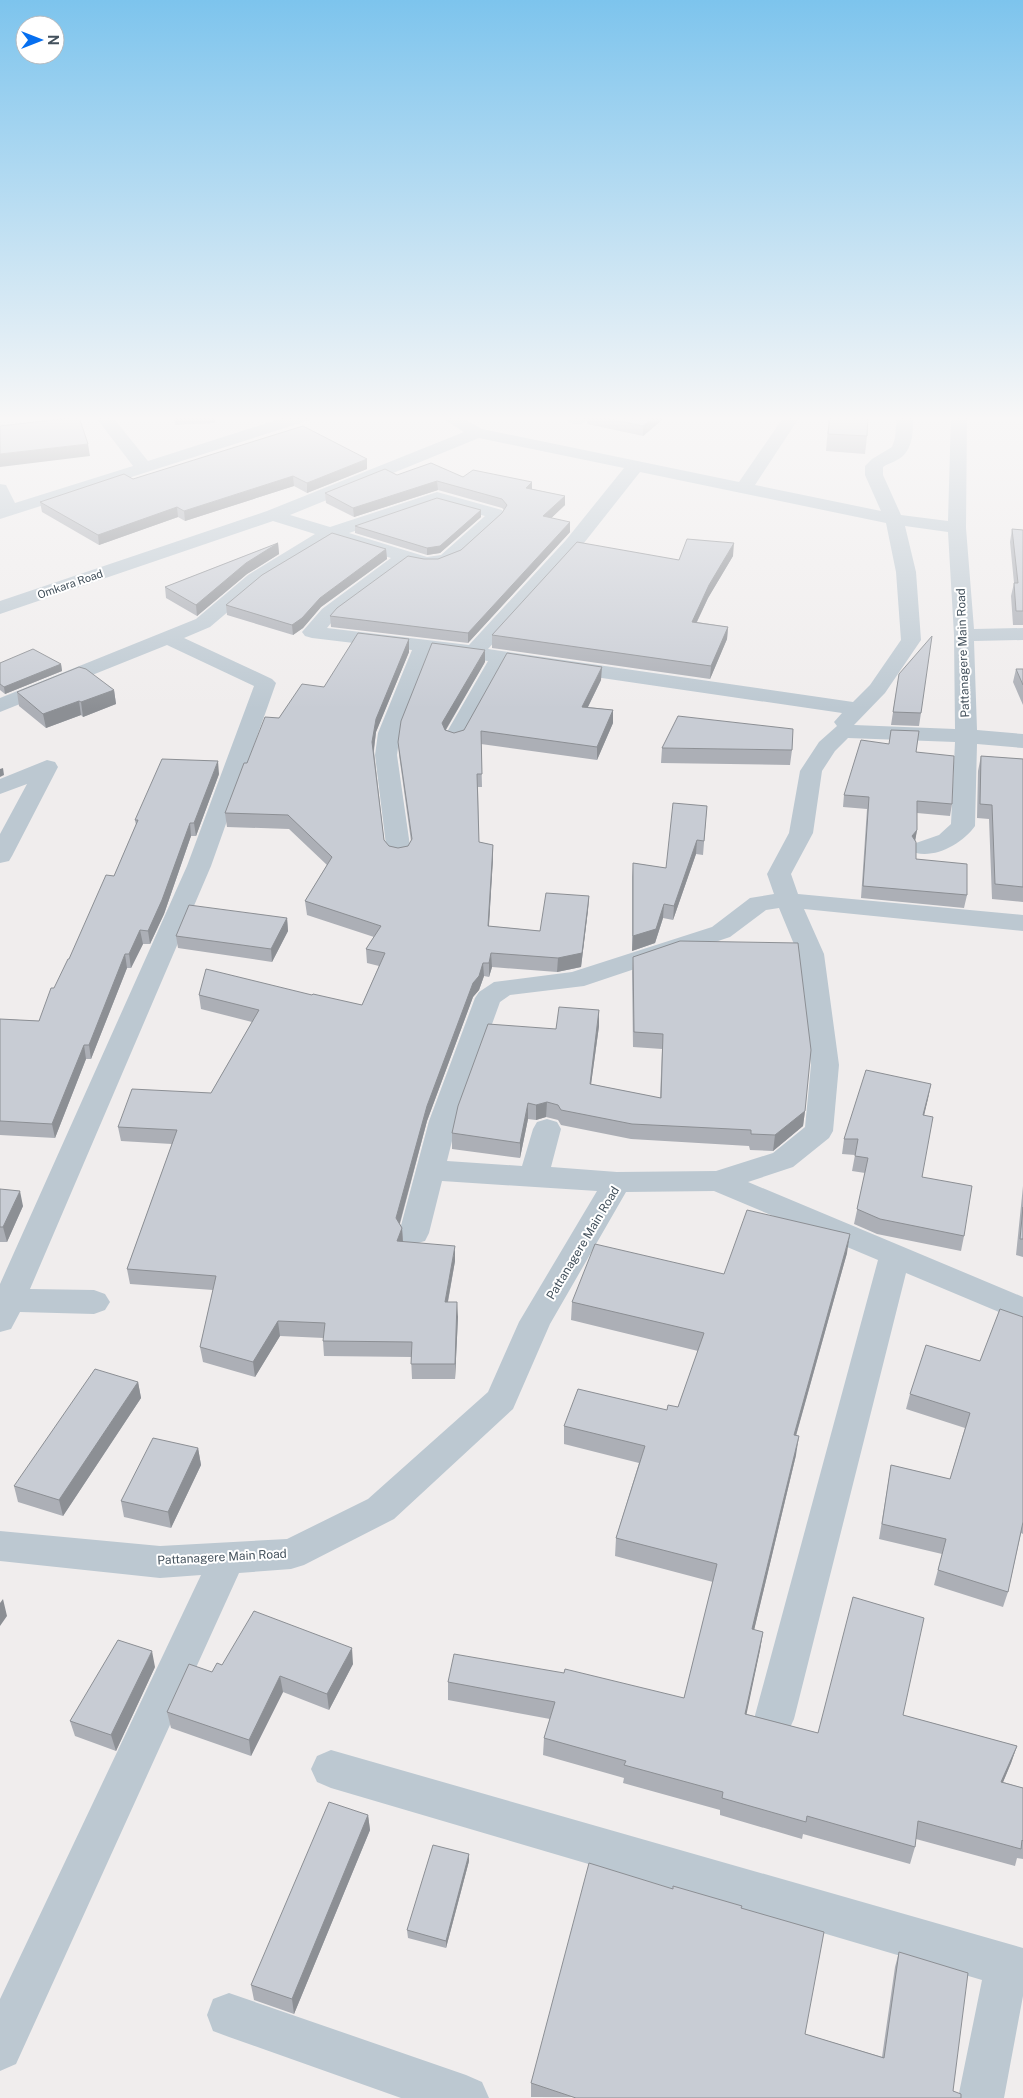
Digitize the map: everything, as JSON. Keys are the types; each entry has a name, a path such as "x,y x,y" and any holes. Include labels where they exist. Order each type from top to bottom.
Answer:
{"street":[{"name":"Omkara Road","path":"0,608 278,513"},
{"path":"0,706 202,623 255,579 330,533 391,513"},
{"path":"273,515 405,557 426,563 438,563 443,561 495,517 496,514 492,513"},
{"path":"474,652 573,544 598,513"},
{"path":"865,513 956,528"},
{"path":"842,731 841,726 878,689 911,640 906,572 891,513"},
{"name":"Pattanagere Main Road","path":"0,1546 160,1562 291,1554 382,1509 501,1400 535,1322 618,1182 717,1181 783,1160 819,1131 825,1065 811,954 779,874 801,832 811,771 827,747 842,731 966,736 964,635 956,513"},
{"path":"405,557 329,613 312,632 474,652 858,709"},
{"path":"964,635 1023,634"},
{"path":"94,1302 4,1310 199,866 264,683 168,638"},
{"path":"399,853 386,755 388,733 424,645"},
{"path":"455,737 500,657"},
{"path":"924,848 947,840 964,826 966,736 1023,740"},
{"path":"0,788 47,768 0,856"},
{"path":"414,1233 443,1121 488,998 503,988 575,980 721,932 759,903 788,900 1023,923"},
{"path":"533,1177 547,1129"},
{"path":"430,1170 618,1182"},
{"path":"717,1181 806,1216 1023,1310"},
{"path":"774,1719 895,1256"},
{"path":"0,2048 228,1558"},
{"path":"332,1769 1015,1968 981,2098"},
{"path":"229,2015 466,2098"}],"building":[{"path":"59,513 160,513 98,535"},
{"path":"393,513 478,513 440,546 427,548 355,526"},
{"path":"502,513 546,513 543,516 570,522 468,633 330,616 337,608 408,556 438,559 461,550"},
{"path":"1012,529 1023,530 1023,611 1016,611 1014,583 1018,583"},
{"path":"332,533 386,549 320,598 302,618 292,625 226,605 262,575"},
{"path":"687,539 734,543 709,585 692,622 728,627 711,666 492,635 577,542 679,560"},
{"path":"278,543 246,563 196,605 165,587"},
{"path":"358,633 409,639 376,719 372,742 384,840 389,846 398,848 408,846 412,839 398,742 401,721 432,643 485,650 442,723 445,730 454,733 464,730 507,653 602,667 582,707 613,710 597,747 481,731 482,774 477,774 479,842 493,845 488,926 540,931 546,893 589,896 582,953 558,958 491,953 489,963 483,963 479,976 473,983 427,1106 396,1218 402,1228 397,1241 455,1246 445,1302 457,1302 455,1364 411,1364 412,1342 323,1341 325,1323 278,1321 253,1362 200,1347 216,1276 127,1269 177,1130 118,1127 132,1089 211,1093 259,1010 199,995 206,969 362,1005 385,953 366,949 381,926 305,901 332,857 288,815 225,813 244,763 247,763 265,717 279,718 302,684 324,687"},
{"path":"932,636 921,713 893,712 899,674"},
{"path":"33,649 61,664 4,687 0,684 0,663"},
{"path":"79,667 86,669 114,690 43,714 17,692"},
{"path":"1016,669 1023,669 1023,685"},
{"path":"678,716 793,729 792,750 662,748"},
{"path":"891,730 919,731 916,752 954,756 952,804 917,801 917,830 912,836 916,842 916,859 967,864 967,895 863,886 869,797 844,795 861,740 889,744"},
{"path":"981,756 1023,759 1023,887 995,884 992,805 980,804"},
{"path":"162,759 218,761 194,823 190,823 162,900 148,931 140,930 129,954 125,954 89,1045 84,1045 52,1124 0,1121 0,1019 39,1021 51,988 54,988 69,959 106,875 114,876 138,820 135,820"},
{"path":"673,803 707,806 704,841 697,840 674,906 664,904 656,929 633,936 633,863 666,868"},
{"path":"189,905 287,918 271,949 176,936"},
{"path":"680,941 798,943 811,1050 805,1111 775,1135 751,1134 751,1130 632,1124 561,1110 558,1105 547,1102 536,1105 528,1103 520,1143 452,1133 458,1106 488,1024 556,1029 559,1007 599,1010 590,1084 661,1098 663,1034 634,1032 633,957"},
{"path":"866,1070 931,1084 923,1115 933,1117 922,1177 972,1186 964,1236 880,1219 857,1209 868,1158 855,1156 858,1139 844,1139"},
{"path":"0,1189 20,1191 3,1227 0,1227"},
{"path":"1023,1207 1023,1239 1020,1239"},
{"path":"747,1210 850,1234 794,1435 799,1436 752,1629 763,1632 745,1714 818,1733 853,1597 924,1618 903,1715 1017,1746 1001,1782 1023,1788 1023,1841 1021,1849 918,1821 915,1847 807,1816 806,1822 722,1798 723,1792 624,1765 626,1761 544,1738 555,1702 448,1682 454,1654 564,1673 565,1669 684,1698 717,1564 616,1538 645,1446 564,1426 578,1389 667,1410 668,1405 678,1407 704,1333 572,1302 595,1244 724,1274"},
{"path":"1000,1309 1023,1317 1023,1522 1008,1592 938,1570 946,1539 882,1524 891,1465 950,1479 970,1413 910,1394 926,1345 980,1361"},
{"path":"95,1369 138,1382 59,1500 14,1486"},
{"path":"153,1438 198,1448 168,1512 121,1501"},
{"path":"254,1611 352,1648 327,1694 280,1676 249,1740 167,1712 189,1664 212,1672 217,1663 222,1665"},
{"path":"118,1640 152,1651 111,1735 70,1721"},
{"path":"329,1802 368,1815 292,1999 251,1985"},
{"path":"433,1845 469,1854 446,1941 407,1930"},
{"path":"589,1863 673,1889 673,1886 742,1906 741,1908 824,1932 805,2034 884,2058 899,1952 968,1973 953,2091 961,2094 961,2098 576,2098 531,2083"}]}
